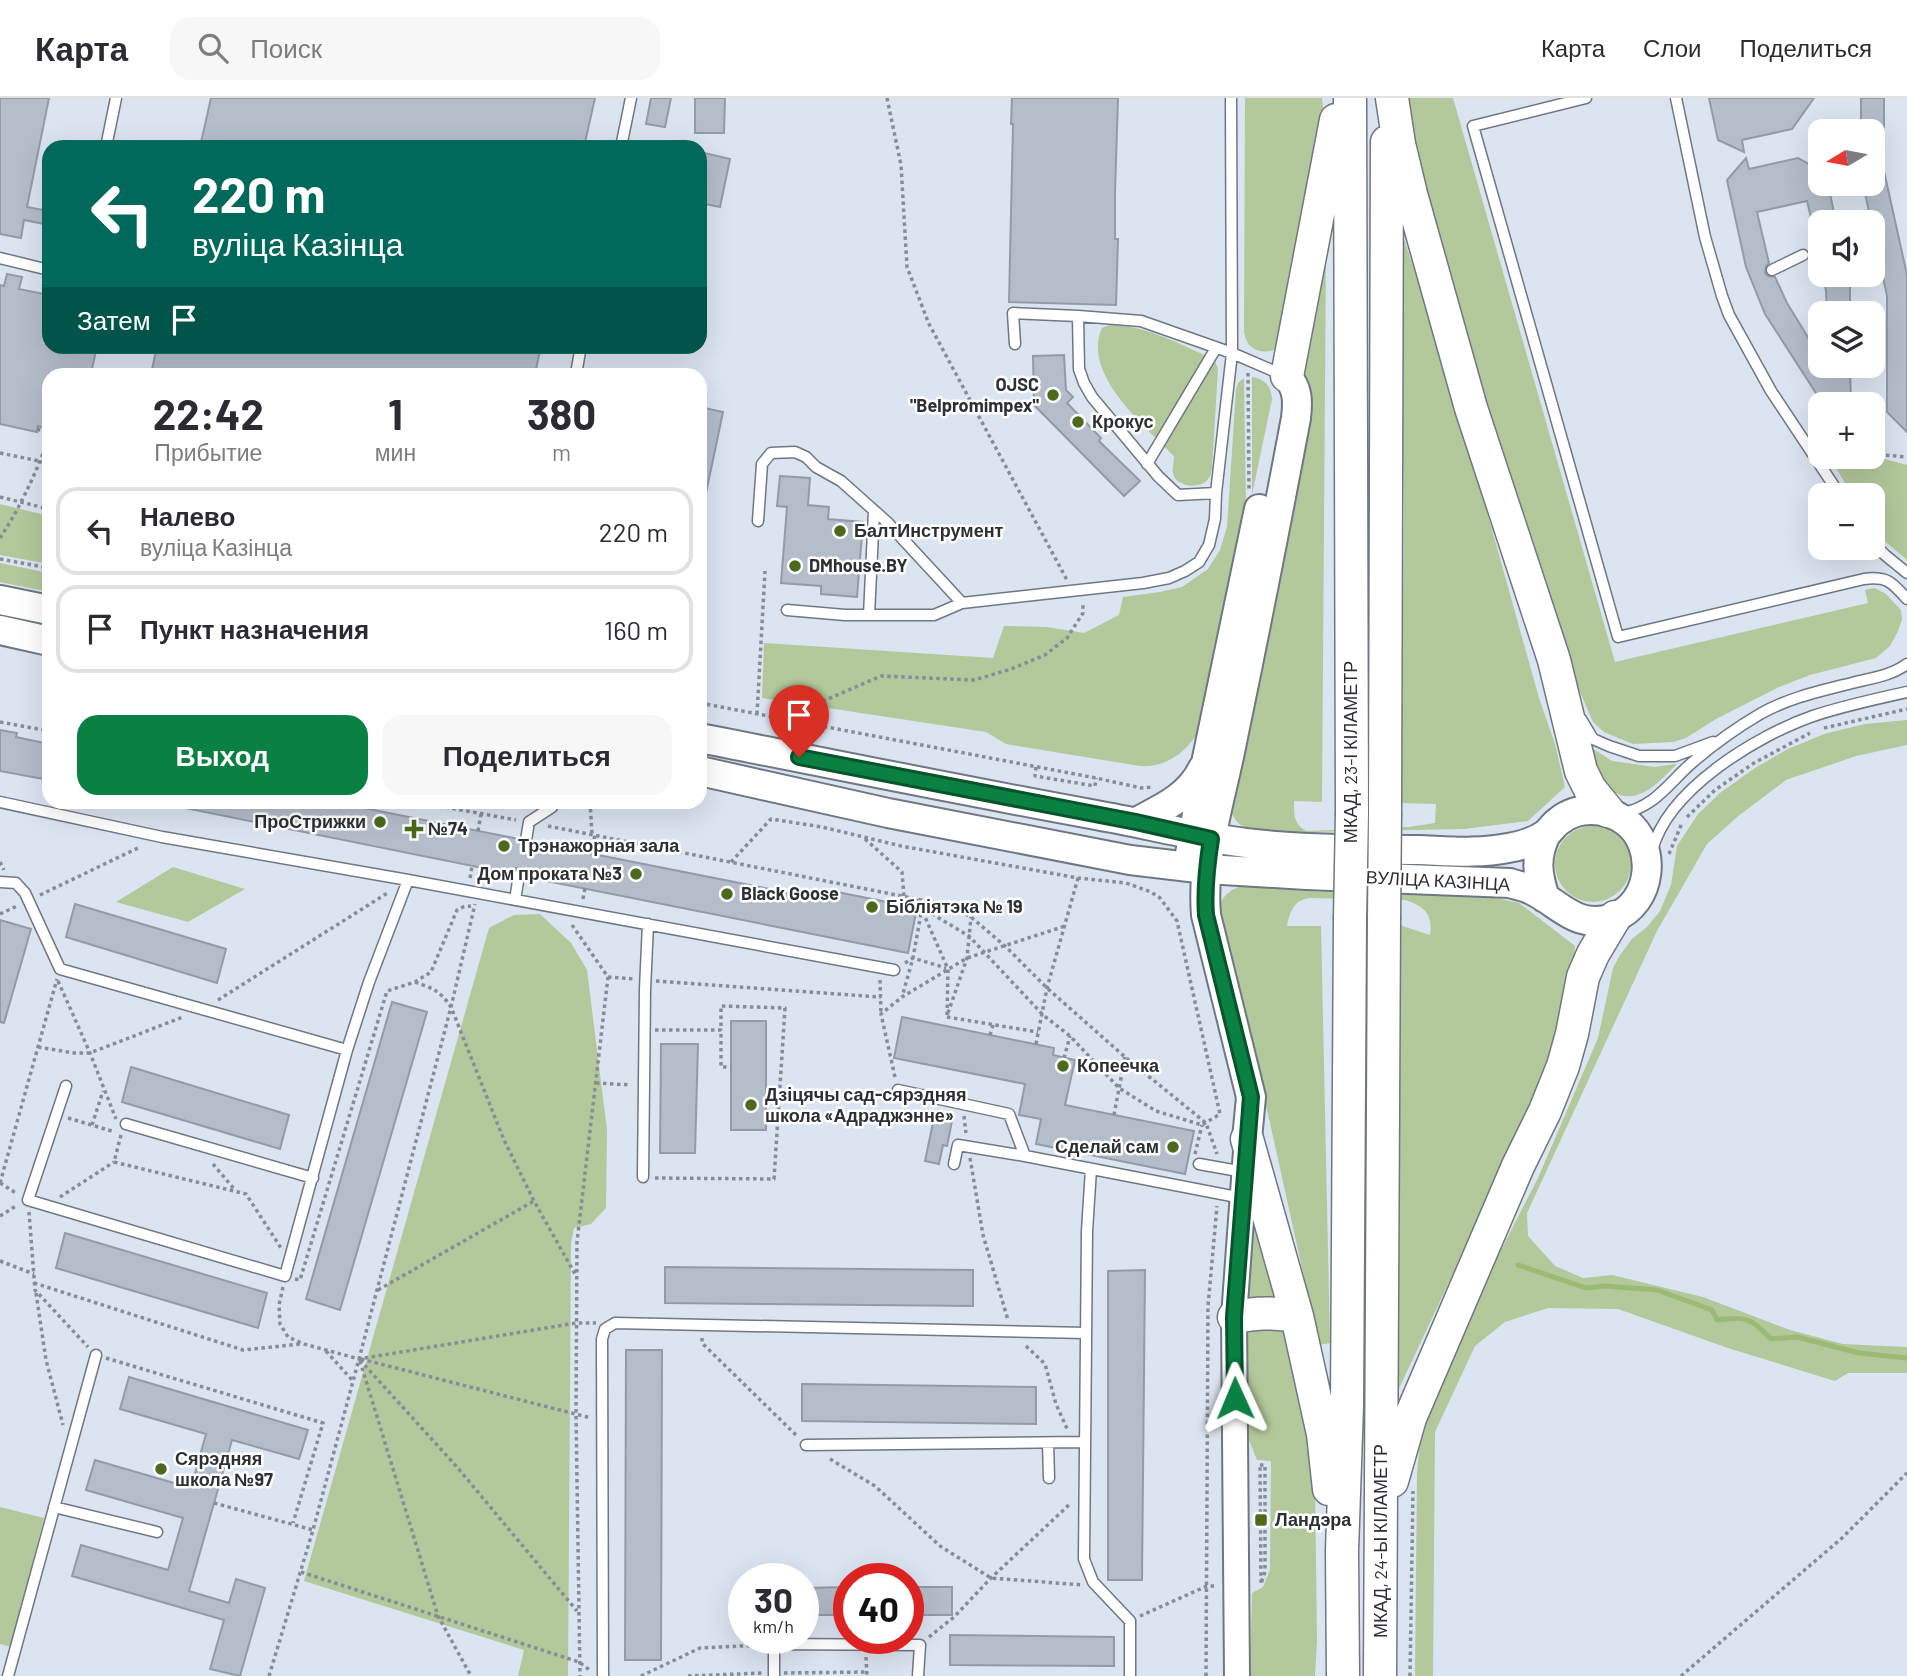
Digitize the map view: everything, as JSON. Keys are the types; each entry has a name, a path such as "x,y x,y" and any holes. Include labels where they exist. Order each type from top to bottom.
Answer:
{"highway":[{"path":"1286,376 1339,98"},
{"name":"МКАД, 23-І КІЛАМЕТР","path":"1347,1406 1352,813 1350,98"},
{"path":"1389,98 1411,194 1471,408 1554,660 1581,771 1590,789 1611,813"},
{"name":"МКАД, 23-І КІЛАМЕТР","path":"1381,1405 1389,98"},
{"path":"1381,1551 1389,1490 1410,1418 1518,1166 1545,1111 1569,1045 1583,977 1615,917"},
{"path":"1247,1139 1297,1316 1323,1434 1328,1486 1342,1551"},
{"path":"1234,1317 1274,1312 1297,1316"},
{"name":"МКАД, 24-Ы КІЛАМЕТР","path":"1380,1676 1381,1405"},
{"name":"МКАД, 24-Ы КІЛАМЕТР","path":"1343,1676 1342,1551 1347,1406"}],"main road":[{"path":"1247,1139 1187,892 1197,868 1202,837 1206,763 1286,376"},
{"path":"1202,837 1233,740 1296,418 1296,393 1286,376"},
{"path":"0,600 42,609"},
{"path":"0,630 42,639"},
{"name":"ВУЛІЦА КАЗІНЦА","path":"707,739 1202,837 1294,848 1468,851 1508,848 1525,844 1546,834 1558,821 1570,814 1585,810 1611,813"},
{"path":"1136,822 1173,803 1198,779 1206,763"},
{"name":"ВУЛІЦА КАЗІНЦА","path":"707,773 980,832 1130,860 1197,868 1307,875 1510,883 1528,888 1577,919 1615,917"},
{"path":"1611,813 1631,826 1639,835 1657,866 1633,903 1615,917"},
{"path":"1545,898 1539,882 1537,863 1546,834"}],"street":[{"path":"1237,1676 1249,1585 1235,1373 1234,1317 1242,1198 1233,1170 1247,1139"}],"lane":[{"path":"107,140 116,98"},
{"path":"622,140 631,98"},
{"path":"787,610 845,615 934,615 962,603 1168,578 1199,562 1209,545 1215,519 1232,353 1231,98"},
{"path":"1586,98 1473,126 1618,637 1864,579 1880,577 1892,583 1907,599"},
{"path":"1676,98 1705,237 1729,315 1771,391 1832,483"},
{"path":"1772,270 1803,255"},
{"path":"0,258 42,268"},
{"path":"1014,344 1013,313 1140,321 1232,353 1286,376"},
{"path":"1078,316 1079,369 1092,397 1147,464 1178,495 1216,493"},
{"path":"1147,464 1216,348"},
{"path":"758,521 762,464 772,453 795,452 841,481 887,522 962,603"},
{"path":"869,615 874,511"},
{"path":"1885,555 1907,573"},
{"path":"1554,660 1593,739 1639,756 1675,756 1727,737"},
{"path":"1611,813 1644,807 1695,760 1761,714 1809,693 1882,676 1907,664"},
{"path":"1657,866 1655,839 1672,811 1699,783 1740,753 1811,717 1841,707 1907,692"},
{"path":"0,802 162,837 894,970"},
{"path":"526,840 530,822 549,809"},
{"path":"515,900 519,875"},
{"path":"66,1086 28,1200 285,1276 347,1050 369,982 408,880"},
{"path":"0,882 16,883 25,893 60,970 347,1050"},
{"path":"643,1177 648,925"},
{"path":"898,1090 1009,1114 1025,1156"},
{"path":"127,1124 313,1178"},
{"path":"954,1164 958,1145 968,1146 1242,1198"},
{"path":"1197,1159 1233,1170"},
{"path":"1091,1169 1087,1231 1086,1333 1079,1442 1084,1490 1084,1559 1093,1582 1130,1620 1130,1676"},
{"path":"603,1676 602,1339 606,1329 615,1323 1086,1333"},
{"path":"8,1676 96,1355"},
{"path":"806,1445 1079,1442"},
{"path":"1048,1443 1049,1478"},
{"path":"54,1507 157,1532"},
{"path":"774,1654 774,1676"},
{"path":"918,1676 919,1654"}],"path":[{"path":"782,719 881,676 974,680 1011,669 1045,655 1067,638 1083,613 1078,591 929,324 907,267 901,165 887,98"},
{"path":"1249,496 1248,376 1251,361"},
{"path":"37,429 42,431"},
{"path":"0,453 40,461"},
{"path":"1885,455 1907,457"},
{"path":"0,538 21,502 42,456"},
{"path":"0,498 42,507"},
{"path":"0,559 42,567"},
{"path":"757,714 765,571"},
{"path":"707,704 1141,788 1153,787"},
{"path":"1657,866 1683,820 1715,790 1754,763 1814,731 1907,709"},
{"path":"0,722 42,730"},
{"path":"1036,767 1035,776 1094,786 1096,778"},
{"path":"455,809 594,834 947,905 971,917 1125,1058 1204,1124 1233,1170"},
{"path":"591,809 594,834 592,853"},
{"path":"478,831 481,814"},
{"path":"731,862 771,819 1078,878 1126,883 1151,892 1160,898 1177,921 1220,1114 1204,1124 1195,1140 1197,1159"},
{"path":"0,914 162,837"},
{"path":"864,837 902,872 904,897"},
{"path":"1036,1044 1047,988 1078,878"},
{"path":"38,1047 90,1053 203,1010 408,880"},
{"path":"873,899 875,891"},
{"path":"268,1676 313,1530 451,1007 474,905 481,893"},
{"path":"917,899 948,969 947,1017"},
{"path":"474,905 457,910 431,972 415,982 387,991 300,1280 285,1276 279,1305 280,1324 288,1336 304,1344 602,1420"},
{"path":"561,908 608,977 577,1242 576,1414 580,1676"},
{"path":"922,908 968,936 1042,1015 1070,1036 1119,1088 1156,1111 1204,1124"},
{"path":"902,997 913,958 922,908"},
{"path":"947,1017 967,958 971,917"},
{"path":"881,1014 902,997 967,958 1065,926"},
{"path":"894,970 913,958 948,969"},
{"path":"880,968 881,1014 898,1090"},
{"path":"608,977 881,997"},
{"path":"28,1200 0,1183 57,979"},
{"path":"415,982 441,993 451,1007 503,1140 576,1277"},
{"path":"643,1177 774,1180 785,1008 721,1006 721,1067 731,1067"},
{"path":"947,1017 1039,1032"},
{"path":"990,1035 993,1025"},
{"path":"650,1030 720,1030"},
{"path":"1064,1058 1070,1036"},
{"path":"1114,1115 1125,1058"},
{"path":"596,1083 644,1085"},
{"path":"92,1125 104,1089"},
{"path":"961,1102 983,1235 1012,1332 1045,1364 1056,1404 1079,1442"},
{"path":"82,1122 121,1134"},
{"path":"197,1144 236,1192"},
{"path":"47,1206 114,1162"},
{"path":"1206,1676 1208,1306 1218,1193"},
{"path":"0,1216 28,1200"},
{"path":"28,1200 34,1283 46,1360 69,1451"},
{"path":"377,1290 534,1201"},
{"path":"0,1261 35,1275"},
{"path":"34,1283 243,1350 304,1344"},
{"path":"35,1290 96,1355 323,1423 293,1523"},
{"path":"359,1359 576,1323 615,1323"},
{"path":"702,1325 702,1343 806,1445 875,1486 940,1546 992,1578 1087,1585"},
{"path":"324,1349 353,1381"},
{"path":"359,1359 457,1467 578,1613"},
{"path":"359,1359 438,1616 471,1676"},
{"path":"1260,1465 1265,1465 1265,1572 1249,1585 1260,1465"},
{"path":"1681,1676 1842,1538 1907,1474"},
{"path":"1410,1676 1414,1485"},
{"path":"924,1642 954,1617 1084,1490"},
{"path":"214,1503 313,1530"},
{"path":"301,1572 579,1662"},
{"path":"1130,1620 1207,1586"},
{"path":"641,1676 700,1648 728,1646"},
{"path":"866,1654 867,1676"}],"green space":[{"path":"1245,98 1322,98 1324,119 1280,348 1268,351 1252,348 1244,332"},
{"path":"1407,98 1453,98 1615,662 1868,603 1865,590 1874,588 1886,594 1901,610 1902,619 1890,646 1876,658 1810,675 1777,688 1716,719 1686,738 1673,742 1633,744 1604,732 1593,722 1574,678 1530,548 1477,373 1428,229"},
{"path":"1399,224 1444,358 1565,787 1528,821 1464,829 1260,833 1238,823 1228,801 1299,378 1326,248 1322,802 1294,801 1294,814 1296,821 1306,831 1409,827 1435,823 1436,804 1401,803 1404,513"},
{"path":"1110,325 1150,332 1214,359 1218,369 1212,468 1205,482 1189,486 1175,479 1174,456 1133,415 1108,381 1100,363 1098,346 1102,328"},
{"path":"1252,377 1266,384 1272,399 1252,495"},
{"path":"1244,378 1246,509 1202,726 1191,743 1177,756 1160,764 1140,766 1006,744 986,732 762,698 764,643 993,658 1004,626 1047,627 1084,633 1119,615 1123,597 1182,587 1208,569 1220,550 1227,527 1236,390 1238,383"},
{"path":"1885,459 1907,465 1907,560 1885,541 1885,483 1845,483 1837,469 1885,469"},
{"path":"0,504 42,514 42,563 0,555"},
{"path":"0,563 42,572 42,591 0,582"},
{"path":"1907,720 1907,745 1856,756 1786,780 1707,844 1657,931 1527,1213 1528,1236 1555,1266 1583,1278 1612,1275 1703,1297 1790,1330 1843,1344 1907,1347 1907,1373 1848,1373 1835,1381 1728,1348 1618,1309 1548,1308 1505,1322 1475,1346 1435,1432 1433,1676 1415,1676 1417,1474 1420,1439 1439,1381 1538,1178 1598,1038 1613,968 1632,939 1647,927 1660,911 1671,885 1677,846 1698,814 1720,793 1788,749 1824,734 1865,724"},
{"path":"1586,744 1612,761 1654,767 1677,764 1647,791 1624,796 1603,786"},
{"path":"1593,826 1608,829 1620,837 1628,849 1631,864 1628,879 1620,891 1608,899 1593,902 1578,899 1566,891 1558,879 1555,864 1558,849 1566,837 1578,829"},
{"path":"173,867 245,889 188,922 116,902"},
{"path":"1241,886 1321,892 1460,890 1519,903 1575,946 1574,980 1551,1058 1523,1125 1394,1399 1393,923 1430,935 1429,917 1418,905 1405,900 1310,898 1296,904 1288,921 1287,926 1321,926 1330,1343 1319,1345 1268,1114 1221,932 1224,931 1221,915 1223,898"},
{"path":"540,914 571,943 587,970 607,1130 606,1208 591,1224 574,1228 571,1243 568,1676 518,1676 524,1650 304,1581 489,928 514,915"},
{"path":"1251,1207 1282,1306 1243,1304"},
{"path":"1252,1326 1285,1330 1290,1345 1315,1484 1315,1676 1250,1676 1252,1593 1263,1587 1270,1570 1271,1461 1257,1460 1247,1435 1244,1338"},
{"path":"0,1507 44,1518 11,1647 0,1644"}],"building":[{"path":"0,98 49,98 27,207 42,210 42,224 24,220 21,238 0,234"},
{"path":"211,98 595,98 586,140 202,140"},
{"path":"651,98 671,98 665,127 646,124"},
{"path":"695,98 725,98 724,133 695,133"},
{"path":"1012,98 1118,98 1116,305 1009,302"},
{"path":"1709,98 1814,98 1792,129 1742,140 1744,152 1718,140"},
{"path":"1861,98 1884,98 1884,119 1861,119"},
{"path":"707,154 730,159 720,207 707,204"},
{"path":"1746,158 1749,169 1798,158 1808,163 1808,196 1831,196 1833,210 1809,210 1807,201 1757,212 1769,263 1765,273 1775,277 1808,337 1808,378 1850,378 1851,392 1815,392 1765,314 1746,267 1727,180"},
{"path":"1885,176 1907,275 1907,432 1887,412 1885,210 1869,210 1866,196 1885,196"},
{"path":"7,274 22,277 19,289 42,294 42,354 95,354 92,368 42,368 42,427 38,426 37,432 0,424 0,285 4,286"},
{"path":"1825,287 1850,287 1850,301 1826,301"},
{"path":"155,354 539,354 536,368 152,368"},
{"path":"1064,355 1066,390 1073,397 1067,403 1101,438 1099,441 1140,481 1124,496 1034,405 1033,356"},
{"path":"707,409 723,412 707,488"},
{"path":"780,476 810,478 808,505 829,507 828,519 863,522 857,597 821,594 821,586 781,583 787,507 777,506"},
{"path":"0,730 17,733 16,737 42,743 42,779 0,771"},
{"path":"190,809 369,809 519,839 519,843 524,847 529,847 533,842 825,900 827,890 917,908 908,953 526,877 526,872 521,868 516,868 512,874"},
{"path":"75,904 226,949 217,983 66,937"},
{"path":"0,920 31,929 4,1023 0,1022"},
{"path":"392,1002 427,1012 340,1310 306,1299"},
{"path":"902,1017 1054,1048 1053,1055 1075,1060 1065,1105 1194,1131 1185,1174 1036,1144 1041,1119 1019,1115 1025,1084 894,1058"},
{"path":"731,1021 766,1021 766,1130 731,1130"},
{"path":"661,1044 698,1044 695,1153 660,1153"},
{"path":"131,1067 289,1115 280,1149 122,1102"},
{"path":"934,1118 952,1121 947,1146 943,1145 939,1164 925,1161"},
{"path":"65,1233 267,1293 258,1328 56,1268"},
{"path":"665,1267 973,1270 973,1306 665,1303"},
{"path":"1145,1270 1142,1580 1108,1580 1108,1271"},
{"path":"626,1350 662,1350 661,1660 625,1660"},
{"path":"129,1377 308,1430 299,1459 232,1440 189,1591 229,1603 236,1579 265,1588 240,1676 210,1669 224,1620 72,1576 81,1545 168,1570 183,1518 86,1490 95,1460 191,1488 206,1434 120,1409"},
{"path":"802,1384 1036,1387 1036,1424 802,1421"},
{"path":"833,1587 833,1615 819,1615 819,1588"},
{"path":"924,1587 952,1587 952,1615 924,1615"},
{"path":"950,1635 1114,1637 1114,1666 950,1665"}],"waterway":[{"path":"1518,1265 1586,1288 1605,1286 1657,1290 1712,1310 1717,1320 1747,1320 1758,1326 1771,1339 1797,1337 1859,1353 1907,1358"}],"place":[{"name":"OJSC \"Belpromimpex\"","path":"1053,395"},
{"name":"Крокус","path":"1078,422"},
{"name":"БалтИнструмент","path":"840,531"},
{"name":"DMhouse.BY","path":"795,566"},
{"name":"ПроСтрижки","path":"380,822"},
{"name":"№74","path":"414,829"},
{"name":"Трэнажорная зала","path":"504,846"},
{"name":"Дом проката №3","path":"636,874"},
{"name":"Black Goose","path":"727,894"},
{"name":"Бібліятэка № 19","path":"872,907"},
{"name":"Копеечка","path":"1063,1066"},
{"name":"Дзіцячы сад-сярэдняя школа «Адраджэнне»","path":"751,1105"},
{"name":"Сделай сам","path":"1173,1147"},
{"name":"Сярэдняя школа №97","path":"161,1469"},
{"name":"Ландэра","path":"1261,1520"}],"route":[{"path":"799,757 1211,839 1204,897 1206,915 1251,1097 1234,1317 1235,1398"}]}
